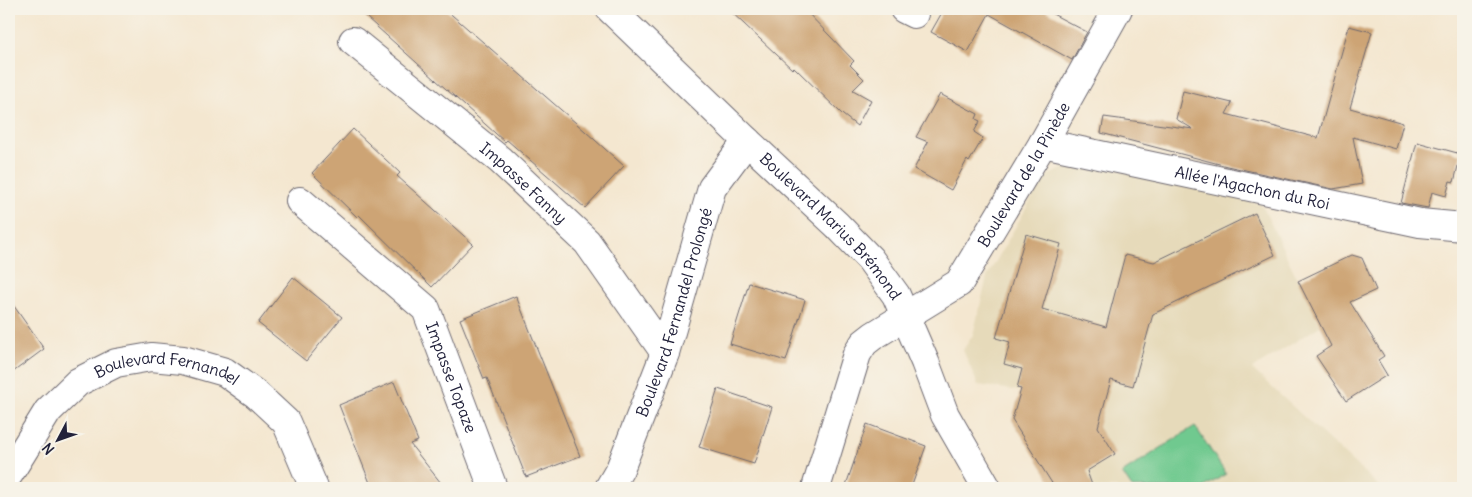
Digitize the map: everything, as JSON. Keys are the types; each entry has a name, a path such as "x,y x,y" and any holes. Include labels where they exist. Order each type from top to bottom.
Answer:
{"street":[{"name":"Boulevard Marius Brémond","path":"610,9 746,141 837,225 870,259 896,295 945,415 987,488"},
{"name":"Boulevard de la Pinède","path":"816,488 858,354 864,343 959,283 1043,142 1118,9"},
{"name":"Impasse Fanny","path":"353,41 500,160 587,242 665,354"},
{"name":"Boulevard Fernandel Prolongé","path":"609,488 620,469 665,354 712,188 746,141"},
{"name":"Allée l'Agachon du Roi","path":"1043,142 1420,223 1463,227"},
{"name":"Impasse Topaze","path":"300,201 426,308 493,488"},
{"name":"Boulevard Fernandel","path":"9,474 48,411 78,382 116,363 151,358 182,360 225,372 257,395 286,422 314,488"}],"shaded area":[{"path":"1072,165 1130,171 1262,205 1320,326 1252,369 1381,488 1061,488 1115,455 1098,427 1103,408 1065,405 1020,391 978,385 963,350 973,335 987,277 1044,177"}],"green space":[{"path":"1195,426 1226,474 1203,488 1132,488 1122,473"}],"building":[{"path":"357,9 445,9 624,166 585,208 507,140 505,142"},
{"path":"728,9 804,9 854,61 850,65 864,79 853,90 871,100 857,126 843,115 794,67 792,69"},
{"path":"944,9 1043,9 1087,32 1072,60 989,14 968,52 931,32"},
{"path":"1349,26 1372,32 1350,108 1403,123 1396,149 1353,137 1362,184 1333,189 1227,166 1101,133 1104,117 1193,129 1176,119 1183,91 1232,103 1226,114 1318,138"},
{"path":"940,94 978,114 976,119 980,121 974,132 983,138 969,162 967,160 951,190 914,169 928,142 916,137"},
{"path":"353,129 400,173 397,176 473,244 432,287 359,215 357,217 312,173"},
{"path":"1417,142 1461,154 1454,182 1450,181 1446,196 1432,192 1428,208 1401,203"},
{"path":"1255,213 1275,255 1153,314 1133,386 1111,380 1098,427 1115,454 1087,471 1093,488 1055,488 1012,420 1021,389 1017,388 1022,369 1004,364 1010,342 996,338 1026,234 1061,244 1042,309 1106,327 1125,255 1154,262"},
{"path":"1352,255 1362,258 1376,290 1350,302 1384,356 1378,360 1387,375 1346,401 1316,356 1331,346 1298,281"},
{"path":"293,277 342,317 306,361 258,323"},
{"path":"749,283 805,300 786,361 730,344"},
{"path":"516,296 580,456 526,477 487,378 484,379 460,319"},
{"path":"9,299 44,349 9,375"},
{"path":"394,382 418,441 410,444 445,488 372,488 339,405"},
{"path":"718,389 772,407 754,464 699,447"},
{"path":"867,424 926,446 911,488 845,488"}]}
